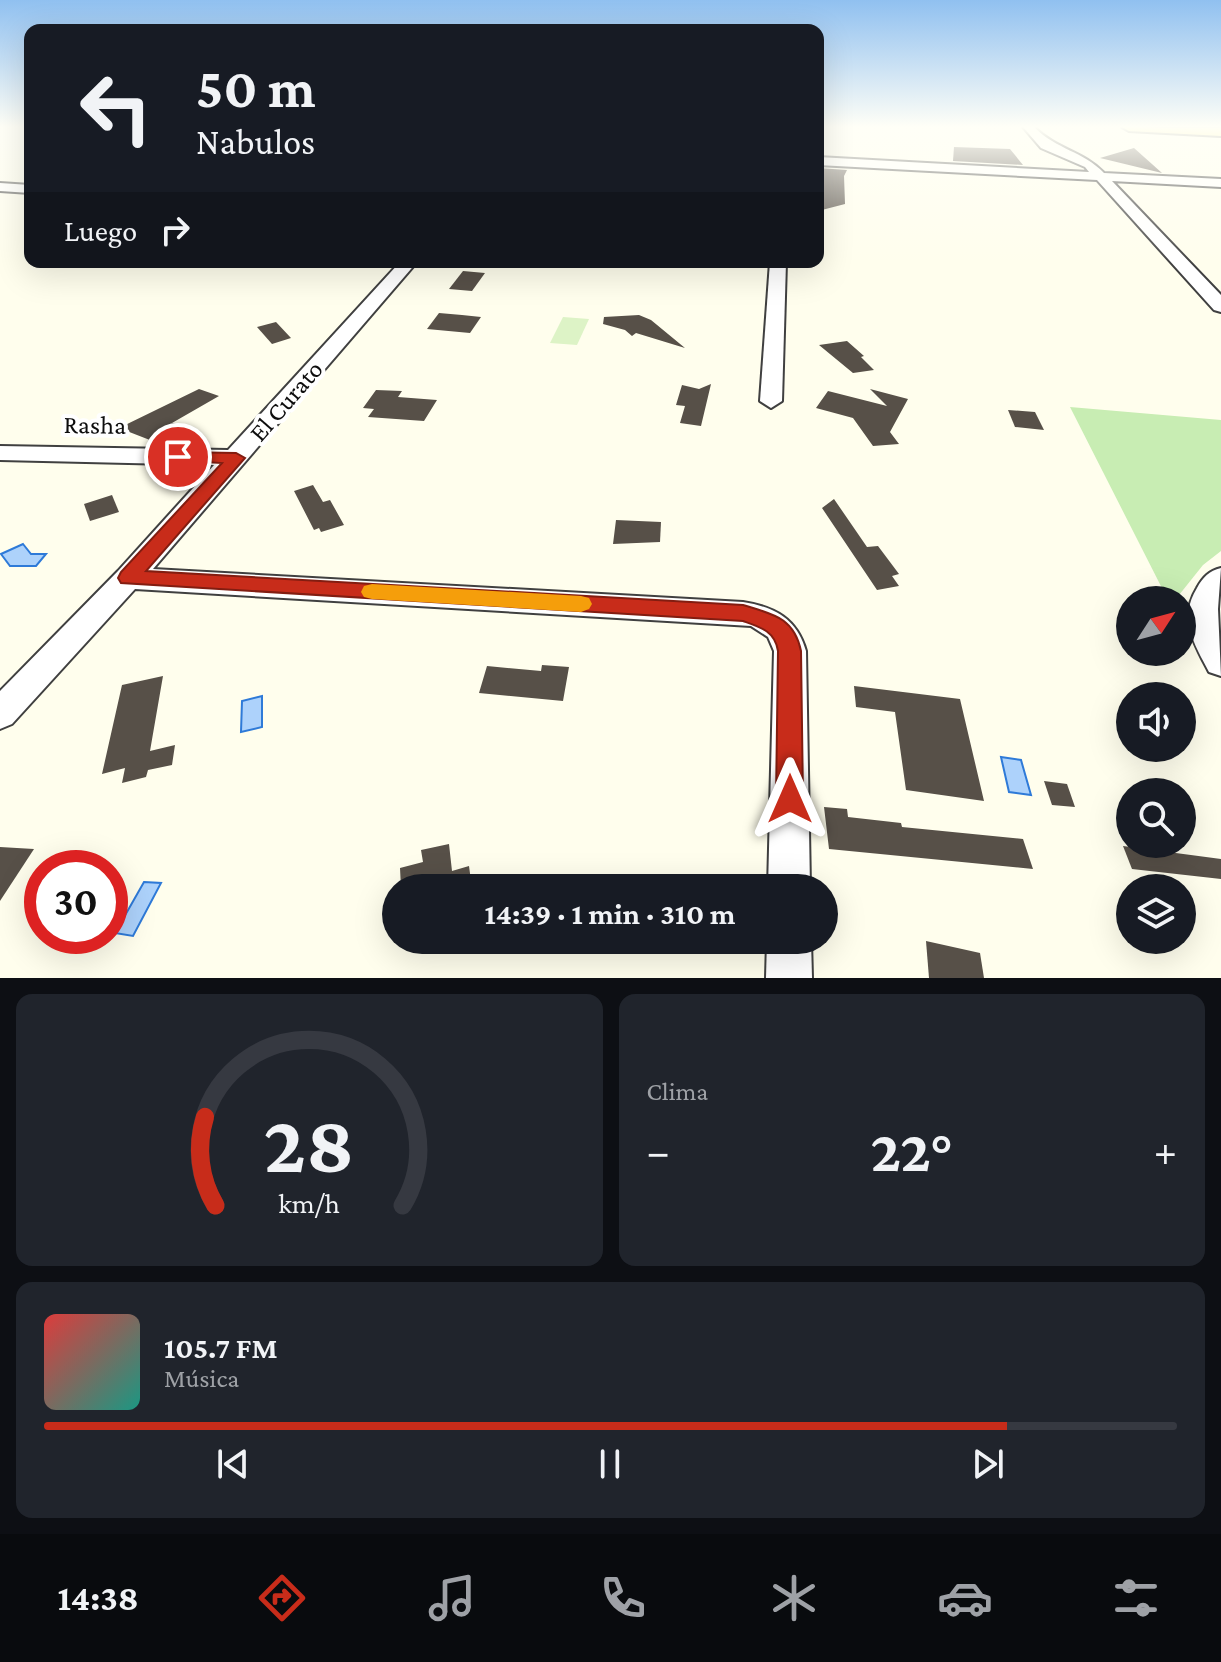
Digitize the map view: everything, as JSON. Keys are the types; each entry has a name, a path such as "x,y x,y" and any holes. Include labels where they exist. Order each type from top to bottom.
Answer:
{"street":[{"path":"1036,173 1221,183"},
{"path":"1096,173 1221,306"},
{"path":"0,187 24,189"},
{"name":"El Curato","path":"0,714 128,578 404,268"},
{"path":"771,401 778,268"},
{"name":"Rasha","path":"0,453 236,458"},
{"path":"128,578 743,613 774,623 788,640 790,651 789,874"},
{"path":"1221,578 1203,598 1201,612 1221,663"},
{"path":"789,954 789,978"}],"green space":[{"path":"563,317 589,319 577,345 550,343"},
{"path":"1070,407 1221,420 1221,551 1203,565 1186,586 1161,586"}],"water":[{"path":"23,544 31,554 46,554 36,566 10,566 1,554"},
{"path":"262,696 262,727 241,732 242,701"},
{"path":"1001,757 1021,760 1031,795 1009,792"},
{"path":"144,882 161,883 133,936 128,935 128,910"}],"building":[{"path":"824,173 846,173 845,204 824,209"},
{"path":"463,271 485,273 472,291 449,289"},
{"path":"439,313 481,317 470,333 427,329"},
{"path":"639,315 651,320 685,348 636,333 632,336 625,330 603,324 604,317"},
{"path":"276,322 291,338 272,344 257,327"},
{"path":"847,341 874,370 853,373 819,345"},
{"path":"711,384 701,426 680,423 685,406 676,405 682,385 699,389"},
{"path":"199,389 219,396 172,423 193,428 174,443 155,442 119,428"},
{"path":"870,389 908,399 890,432 899,444 873,446 853,418 816,408 828,391 887,406"},
{"path":"376,390 402,391 398,397 437,400 424,421 368,417 374,409 363,408"},
{"path":"1008,410 1035,412 1044,430 1015,427"},
{"path":"313,485 323,502 330,500 344,525 321,532 319,528 314,530 294,491"},
{"path":"112,495 119,512 90,521 84,504"},
{"path":"834,499 867,547 878,546 899,574 892,576 899,586 877,590 822,508"},
{"path":"616,520 661,522 660,542 613,544"},
{"path":"542,665 569,667 563,701 479,693 487,666 541,671"},
{"path":"163,676 150,751 175,745 172,765 148,770 146,777 122,783 125,768 102,774 122,685"},
{"path":"854,686 960,699 984,801 906,790 895,712 856,707"},
{"path":"1044,781 1067,784 1075,807 1052,805"},
{"path":"824,807 847,809 848,817 901,823 902,827 1023,839 1033,869 829,849"},
{"path":"449,844 452,871 469,866 470,874 400,874 400,868 423,862 421,850"},
{"path":"0,847 34,849 24,850 24,864 0,901"},
{"path":"1196,856 1221,859 1221,879 1196,874 1132,869 1128,858"},
{"path":"926,941 980,953 984,978 929,978"}],"slow traffic":[{"path":"372,592 581,604"}],"route":[{"path":"178,457 236,458 128,578 743,613 774,623 783,631 790,651 790,799"}]}
